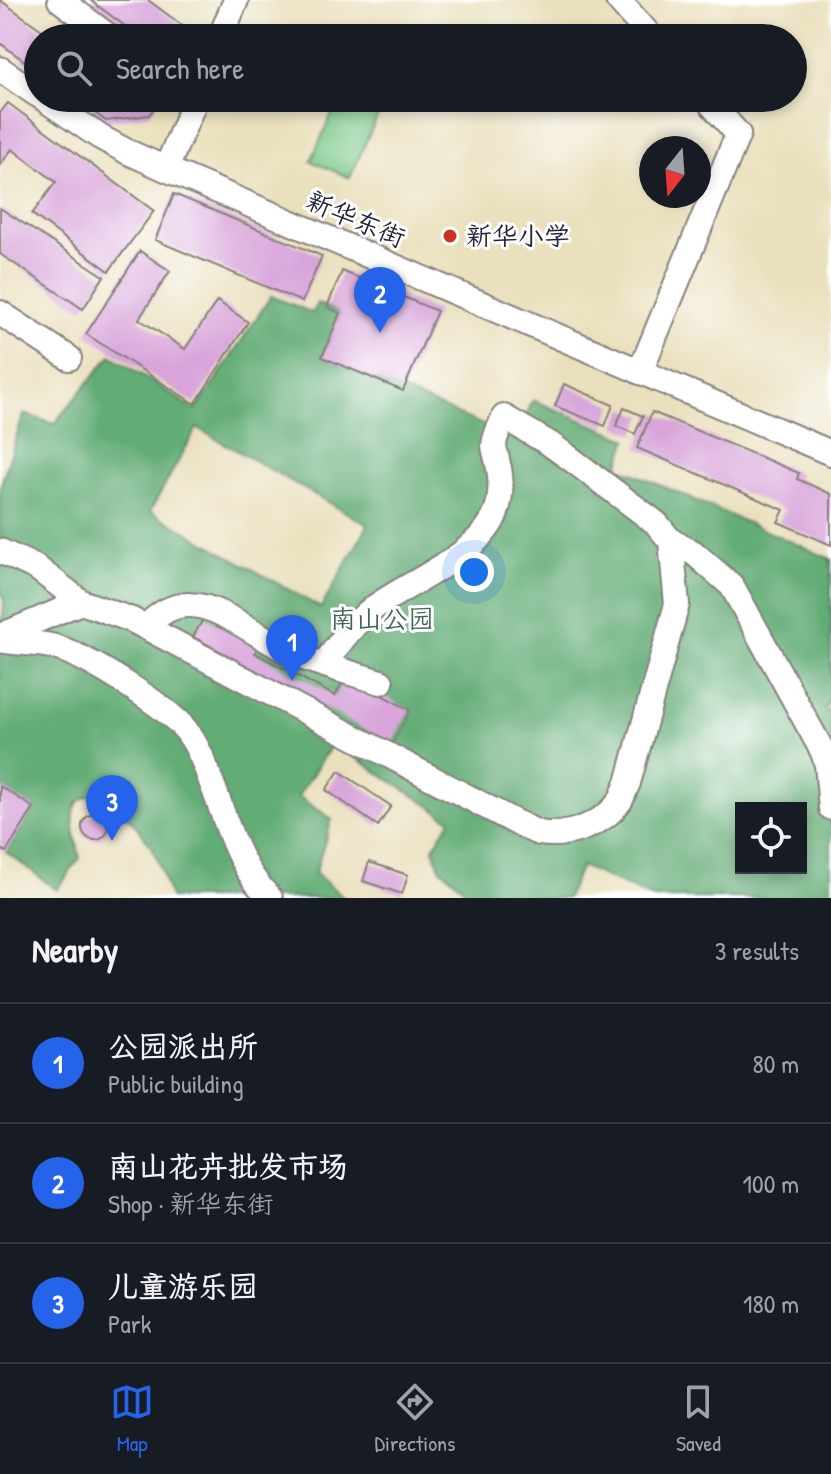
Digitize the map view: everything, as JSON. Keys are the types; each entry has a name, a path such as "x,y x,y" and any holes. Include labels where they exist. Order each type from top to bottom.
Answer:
{"street":[{"path":"60,0 92,24"},
{"path":"226,24 236,0"},
{"path":"618,0 639,24"},
{"name":"新华东街","path":"4,79 24,88"},
{"name":"新华东街","path":"63,112 100,137 166,169 831,453"},
{"path":"166,169 190,112"},
{"path":"640,372 738,134 718,112"},
{"path":"0,313 69,358"},
{"path":"324,664 358,621 372,609 469,547 490,523 496,513 500,489 494,445 504,417 550,444 622,496 656,523 671,541 694,553 732,586 823,752 831,808"},
{"path":"0,551 37,568 81,602 132,620 532,830 548,833 586,827 601,819 620,801 634,768 677,604 671,541"},
{"path":"677,598 700,580 718,574"},
{"path":"0,638 81,602"},
{"path":"146,627 173,608 185,604 198,605 288,651 381,682"},
{"path":"50,615 61,630 67,652"},
{"path":"0,638 67,652 120,681 183,727 196,745 243,865 270,898"}],"green space":[{"path":"333,112 379,112 350,178 311,161"},
{"name":"南山公园","path":"271,296 313,313 317,303 340,313 322,357 516,439 533,400 628,439 618,467 831,559 831,696 825,710 831,713 831,898 653,898 581,866 567,898 475,898 440,868 433,848 451,820 333,743 298,796 332,819 315,873 344,898 170,898 150,845 121,810 101,797 81,800 75,808 74,825 80,858 57,890 6,852 34,808 0,786 0,621 4,602 0,585 0,487 24,414 54,424 111,355 196,410","holes":["197,428 368,525 321,608 150,511"]}],"building":[{"path":"0,0 33,24 24,24 24,61 0,43"},
{"path":"90,0 148,0 180,24 122,24"},
{"path":"8,103 154,211 109,271 32,214 56,182 12,149 0,165 0,113"},
{"path":"94,112 151,112 149,115 106,121"},
{"path":"174,194 322,256 302,302 155,240"},
{"path":"0,208 104,276 83,309 0,254"},
{"path":"140,251 170,271 139,319 185,349 217,301 248,322 195,404 86,334"},
{"path":"342,271 437,311 403,391 322,357 340,313 327,307"},
{"path":"564,384 613,405 605,426 555,406"},
{"path":"624,408 643,416 635,434 616,426"},
{"path":"652,412 799,473 797,479 831,494 831,545 778,522 784,510 637,448"},
{"path":"204,617 258,646 255,653 335,696 346,676 410,710 392,744 193,637"},
{"path":"339,771 391,806 378,826 326,790"},
{"path":"0,786 34,808 6,852 0,849"},
{"path":"95,814 104,818 108,827 104,836 95,840 86,836 82,827 86,818"},
{"path":"369,862 408,875 402,894 363,881"}],"place":[{"name":"新华小学","path":"450,236"},
{"name":"南山花卉批发市场","path":"380,333"},
{"name":"公园派出所","path":"292,681"},
{"name":"儿童游乐园","path":"112,841"}]}
